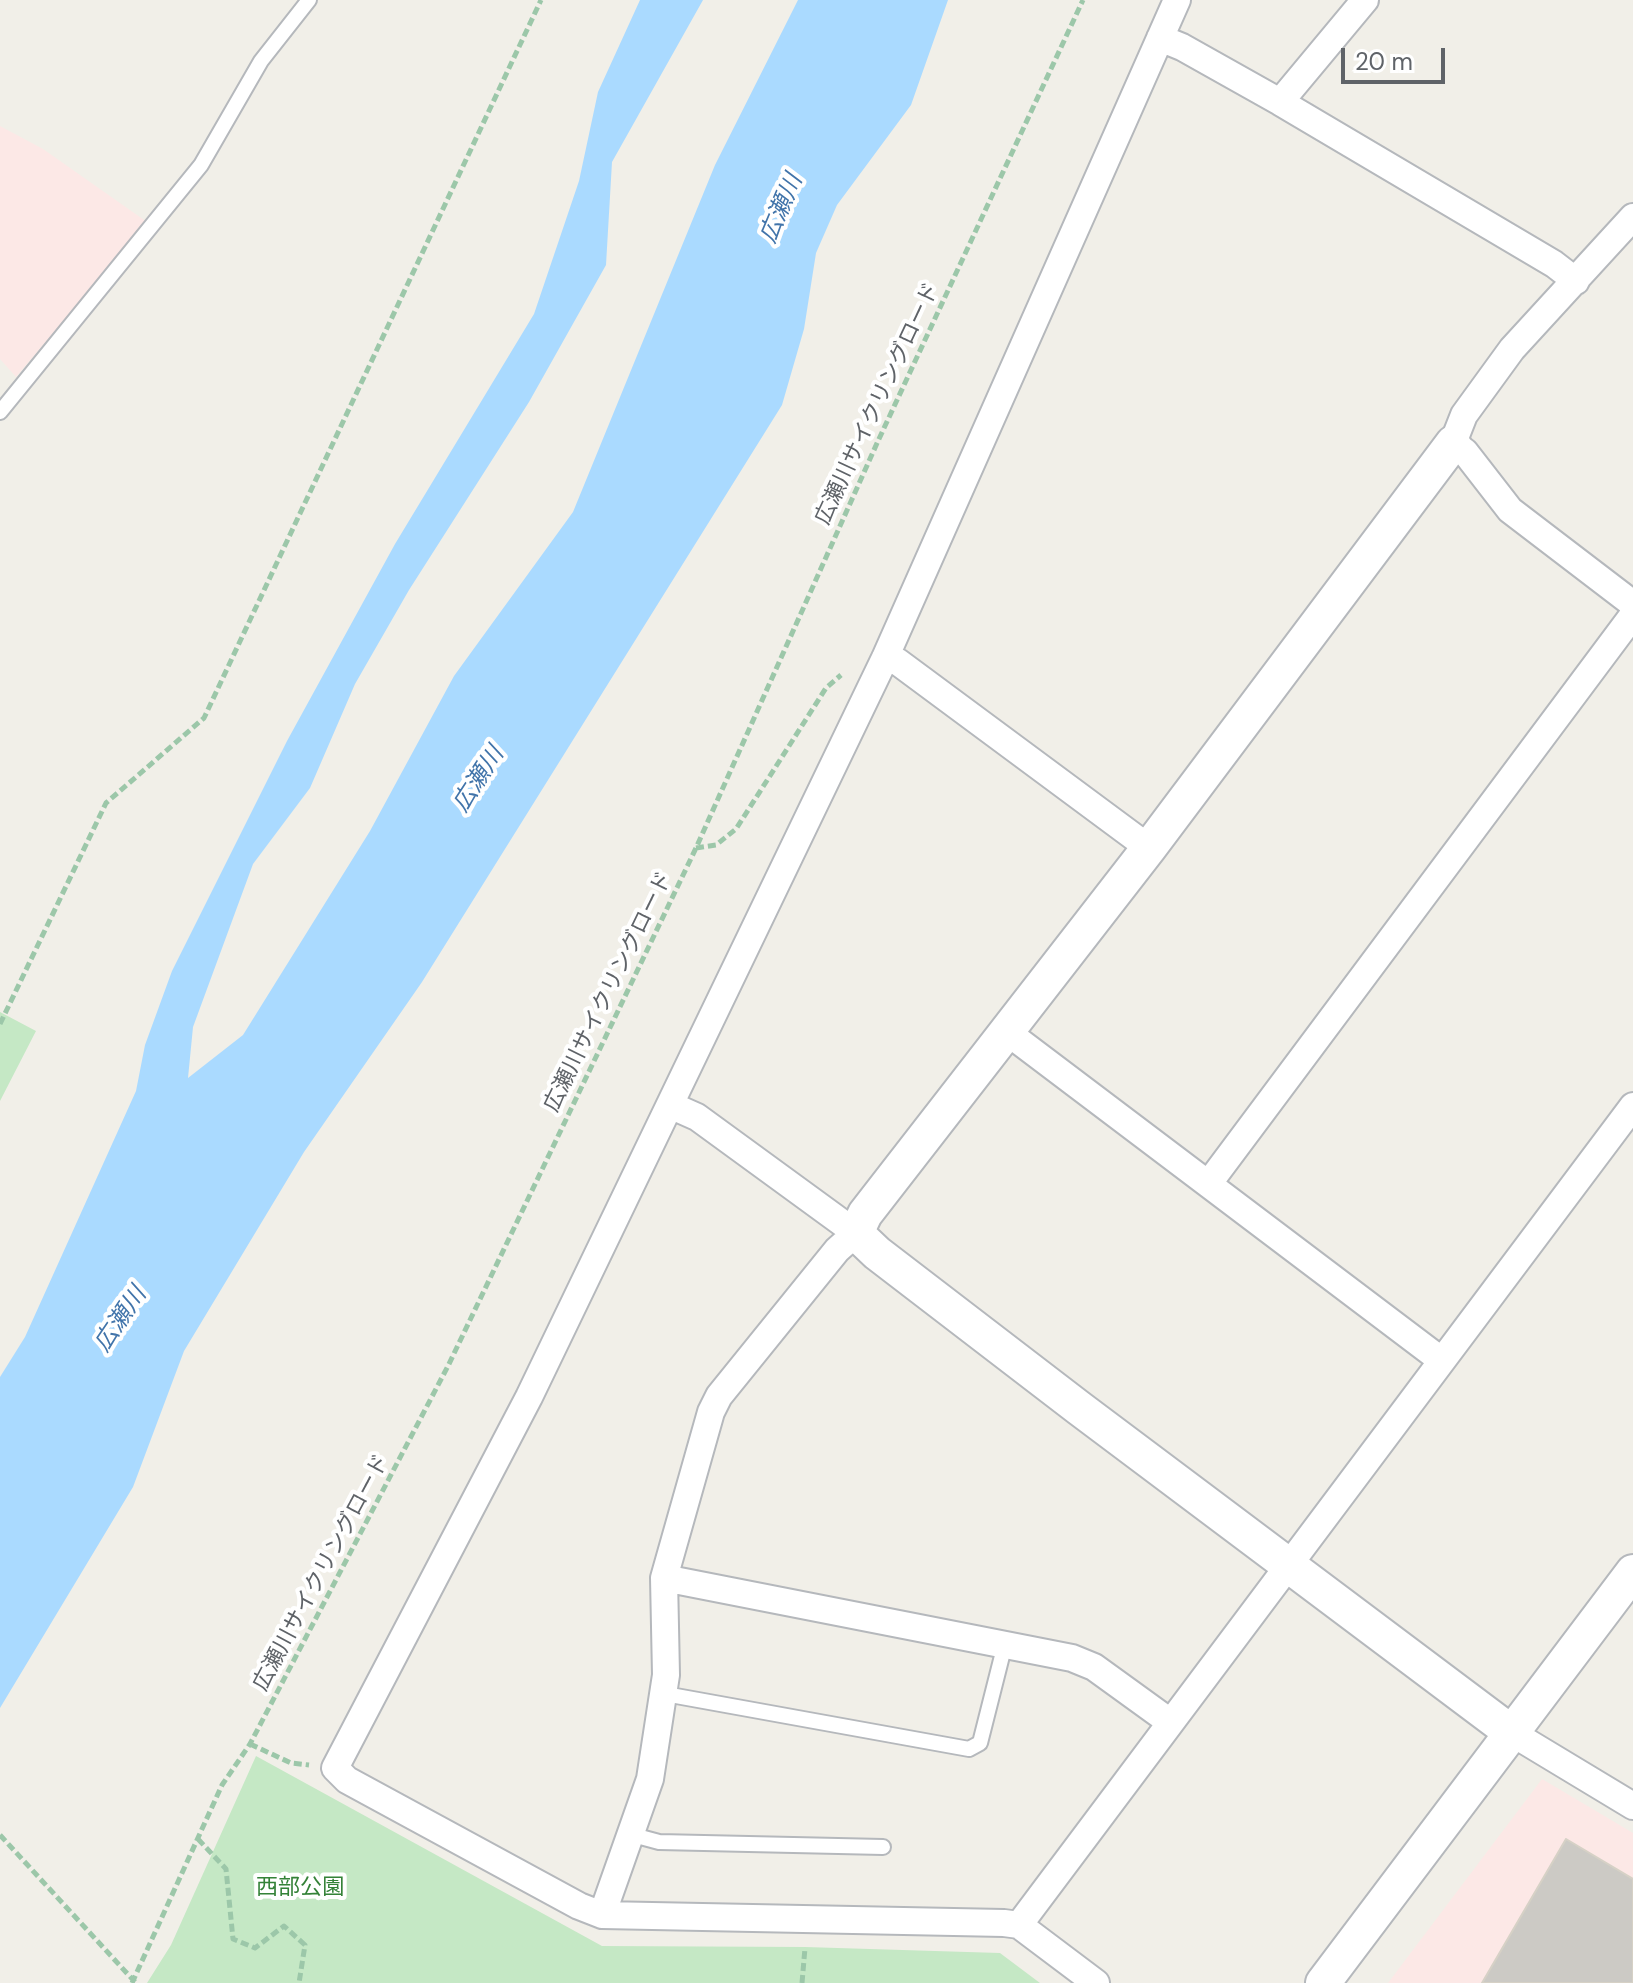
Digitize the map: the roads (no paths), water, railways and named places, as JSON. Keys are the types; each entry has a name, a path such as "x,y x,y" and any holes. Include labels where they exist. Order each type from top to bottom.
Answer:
{"street":[{"path":"1096,1983 1019,1925 602,1915 579,1906 347,1780 335,1768 529,1397 885,658 1177,0"},
{"path":"1280,102 1293,82 1365,0"},
{"path":"1160,38 1280,102 1554,264 1576,281"},
{"path":"602,1915 633,1835 650,1779 665,1694 664,1578 711,1412 719,1396 837,1250 856,1233 865,1214 1149,848 1453,443 1464,415 1489,379 1633,217"},
{"path":"1453,443 1474,462 1510,510 1633,604"},
{"path":"1209,1183 1633,615"},
{"path":"885,658 898,662 1149,848"},
{"path":"1007,1032 1441,1360"},
{"path":"670,1105 697,1117 856,1233 890,1263 1288,1567 1512,1733 1633,1806"},
{"path":"1019,1925 1633,1106"},
{"path":"1323,1983 1633,1572"},
{"path":"664,1578 1072,1658 1094,1667 1170,1722"}],"lane":[{"path":"0,412 201,165 261,61 309,0"},
{"path":"665,1694 969,1749 980,1743 1005,1644"},
{"path":"633,1835 659,1842 883,1847"}],"water":[{"name":"広瀬川","path":"640,0 703,0 612,162 606,265 529,402 409,590 355,684 310,788 253,864 193,1027 188,1078 243,1035 370,831 454,676 573,512 715,165 798,0 948,0 911,105 837,205 816,253 804,329 782,405 422,982 304,1152 184,1351 133,1487 0,1708 0,1377 25,1337 136,1091 145,1045 172,971 287,741 395,544 534,314 579,181 598,92"}],"park label":[{"name":"西部公園","path":"300,1888"}]}
